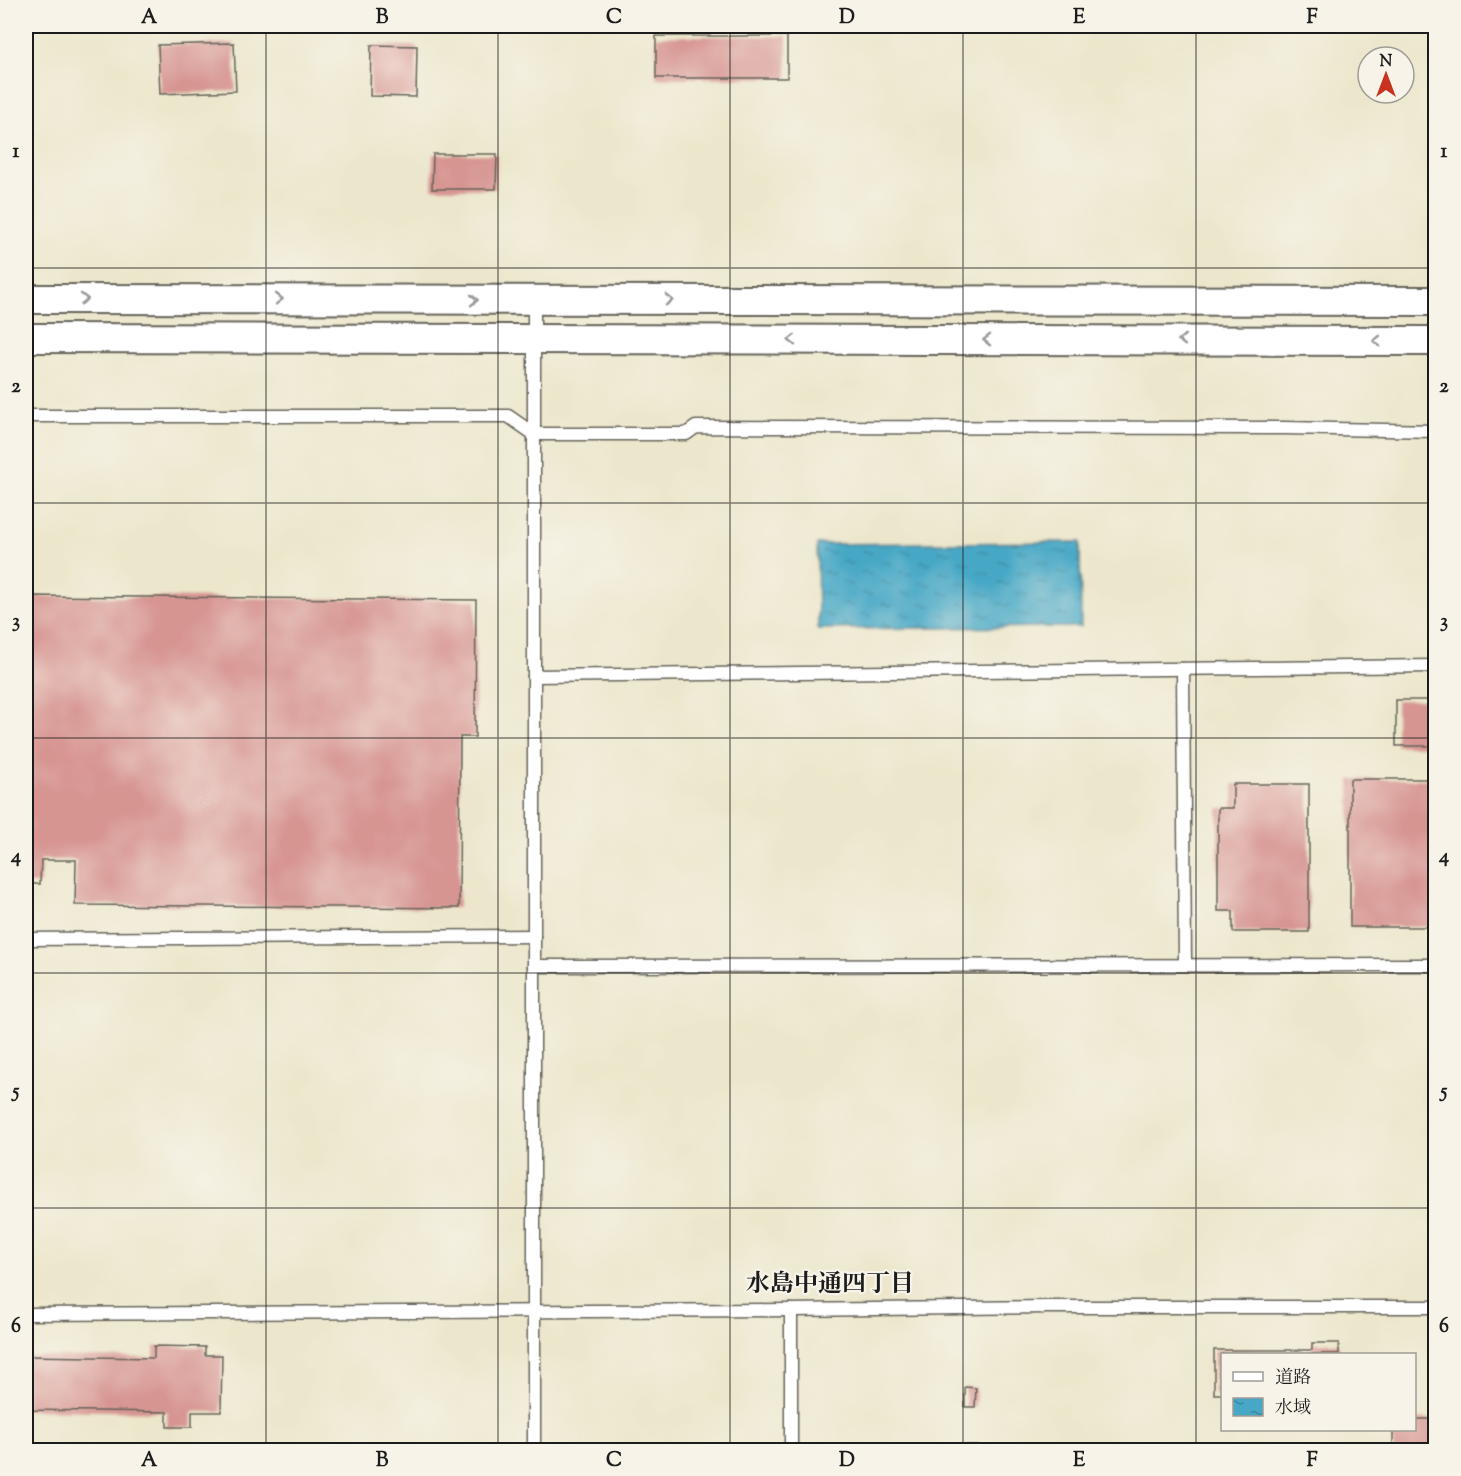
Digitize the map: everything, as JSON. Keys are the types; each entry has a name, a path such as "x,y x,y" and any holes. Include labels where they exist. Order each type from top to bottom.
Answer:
{"street":[{"path":"26,299 1436,301"},
{"path":"26,338 1436,341"}],"lane":[{"path":"534,300 534,1450"},
{"path":"26,416 508,416 534,434 686,434 696,428 1284,428 1436,431"},
{"path":"534,676 1436,666"},
{"path":"1182,669 1185,965"},
{"path":"26,939 534,936"},
{"path":"534,966 1436,965"},
{"path":"26,1314 1047,1307 1436,1307"},
{"path":"791,1310 791,1450"}],"water":[{"path":"1080,542 1081,627 818,629 817,544"}],"building":[{"path":"656,36 787,36 787,78 656,78"},
{"path":"234,43 236,91 160,94 158,45"},
{"path":"371,45 417,46 416,97 370,96"},
{"path":"433,154 497,154 496,189 432,189"},
{"path":"26,596 476,600 475,737 460,737 459,908 75,905 76,860 41,860 40,884 26,884"},
{"path":"1396,700 1436,700 1436,746 1396,746"},
{"path":"1350,779 1436,779 1436,927 1350,927"},
{"path":"1233,784 1309,784 1309,932 1233,932 1233,911 1218,911 1218,808 1233,808"},
{"path":"1312,1343 1339,1343 1339,1353 1221,1353 1221,1394 1214,1394 1214,1350 1312,1350"},
{"path":"154,1346 205,1347 205,1355 222,1355 221,1412 192,1412 192,1427 167,1427 167,1412 26,1410 26,1356 154,1358"},
{"path":"965,1387 976,1388 975,1407 965,1407"},
{"path":"1416,1419 1431,1419 1432,1450 1393,1450 1393,1431 1416,1431"},
{"path":"963,1445 978,1445 978,1450 962,1450"}],"district":[{"name":"水島中通四丁目","path":"830,1283"}]}
